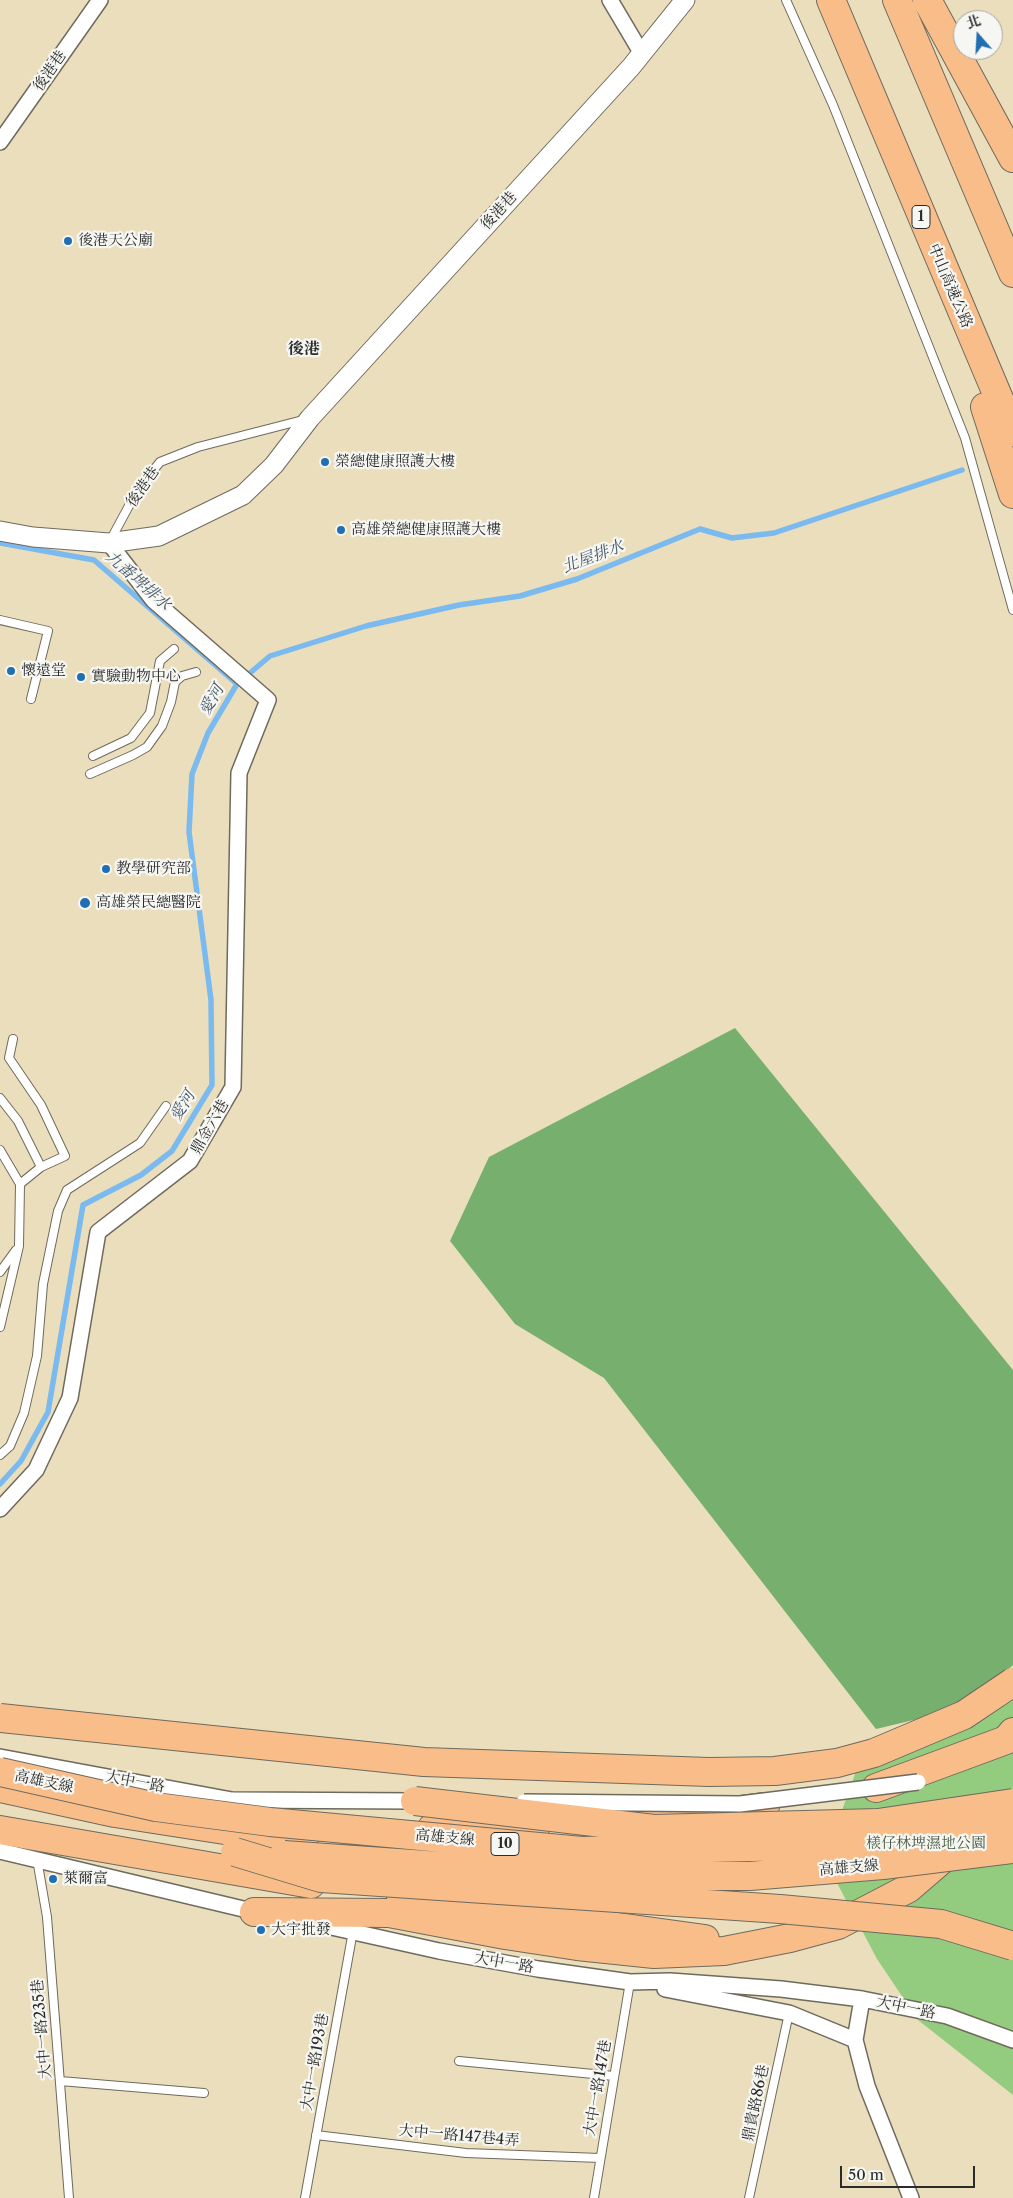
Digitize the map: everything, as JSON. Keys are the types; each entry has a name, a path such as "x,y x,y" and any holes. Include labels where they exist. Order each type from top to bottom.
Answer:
{"highway":[{"name":"中山高速公路","path":"831,0 1013,432"},
{"path":"897,0 1013,272"},
{"path":"927,0 1013,158"},
{"path":"931,241 1013,494"},
{"path":"0,1719 424,1762 709,1772 775,1771 837,1763 874,1753 964,1715 1013,1682"},
{"path":"0,1788 115,1813 263,1836 542,1823 726,1812 860,1794 1006,1740 1013,1732"},
{"name":"高雄支線","path":"0,1772 156,1806 270,1822 582,1851 879,1844 1013,1823"},
{"path":"254,1912 389,1913 532,1939 654,1954 724,1951 790,1938 838,1925 909,1888 1013,1795"},
{"path":"415,1801 654,1829 878,1823 1013,1803"},
{"name":"高雄支線","path":"0,1805 235,1852 582,1876 750,1876 883,1866 1013,1849"},
{"path":"0,1830 255,1876 712,1940 790,1938"},
{"path":"235,1852 321,1878 780,1909 941,1924 1013,1946"}],"street":[{"name":"後港巷","path":"0,142 100,0"},
{"path":"610,0 642,54"},
{"name":"後港巷","path":"0,531 33,537 109,543 159,536 243,494 274,465 310,418 642,54 684,0"},
{"name":"鼎金六巷","path":"0,1509 36,1470 70,1398 98,1232 190,1161 233,1087 239,773 268,700 153,600 109,543"},
{"name":"大中一路","path":"0,1757 232,1800 740,1804 918,1782 1013,1745"},
{"name":"大中一路","path":"0,1851 37,1858 254,1912 353,1931 439,1951 538,1969 630,1982 670,1981 781,1989 862,1999 947,2016 1013,2040"},
{"path":"630,1982 789,2014 856,2040"},
{"path":"862,1999 856,2040 867,2086 910,2198"}],"lane":[{"path":"786,0 833,105 964,438 1013,610"},
{"name":"後港巷","path":"109,543 138,489 160,462 198,447 310,418"},
{"path":"0,620 48,631 31,699"},
{"path":"93,756 131,738 150,713 160,660 174,649"},
{"path":"90,774 134,755 147,747 162,726 171,702 175,682 182,676 196,672"},
{"path":"13,1039 8,1058 41,1105 65,1156 40,1167 20,1184"},
{"path":"0,1098 18,1121 40,1167"},
{"path":"0,1455 10,1446 24,1413 37,1356 43,1284 58,1212 67,1190 140,1143 166,1106"},
{"path":"0,1150 20,1184 19,1246 0,1328"},
{"path":"0,1272 19,1246"},
{"path":"314,1742 421,1756 730,1766 866,1759 958,1721 1013,1674"},
{"path":"0,1719 93,1719"},
{"name":"大中一路235巷","path":"37,1858 46,1917 69,2198"},
{"name":"大中一路193巷","path":"305,2198 353,1931"},
{"name":"大中一路147巷","path":"594,2198 630,1982"},
{"name":"鼎貴路86巷","path":"749,2198 789,2014"},
{"path":"459,2061 614,2076"},
{"path":"60,2081 204,2093"},
{"name":"大中一路147巷4弄","path":"316,2135 466,2153 600,2158"}],"green space":[{"path":"735,1028 1013,1370 1013,1665 999,1678 947,1712 876,1729 604,1378 515,1324 450,1241 489,1157"},
{"name":"檨仔林埤濕地公園","path":"1013,1692 1013,2095 918,2020 877,1959 837,1883 840,1816 859,1763"}],"waterway":[{"name":"愛河","path":"0,1484 21,1461 48,1412 83,1205 141,1175 172,1151 212,1085 211,1000 189,832 192,774 208,733 237,684 270,656 366,626 459,605 520,596 577,579 700,529 732,538 774,533 962,470"},
{"name":"九番埤排水","path":"0,543 94,560 237,684"}],"place":[{"name":"後港天公廟","path":"68,241"},
{"name":"榮總健康照護大樓","path":"325,462"},
{"name":"高雄榮總健康照護大樓","path":"341,530"},
{"name":"懷遠堂","path":"11,671"},
{"name":"實驗動物中心","path":"81,677"},
{"name":"教學研究部","path":"106,869"},
{"name":"高雄榮民總醫院","path":"85,903"},
{"name":"萊爾富","path":"53,1879"},
{"name":"大宇批發","path":"261,1930"}],"district":[{"name":"後港","path":"304,349"}],"water label":[{"name":"北屋排水","path":"593,557"}]}
